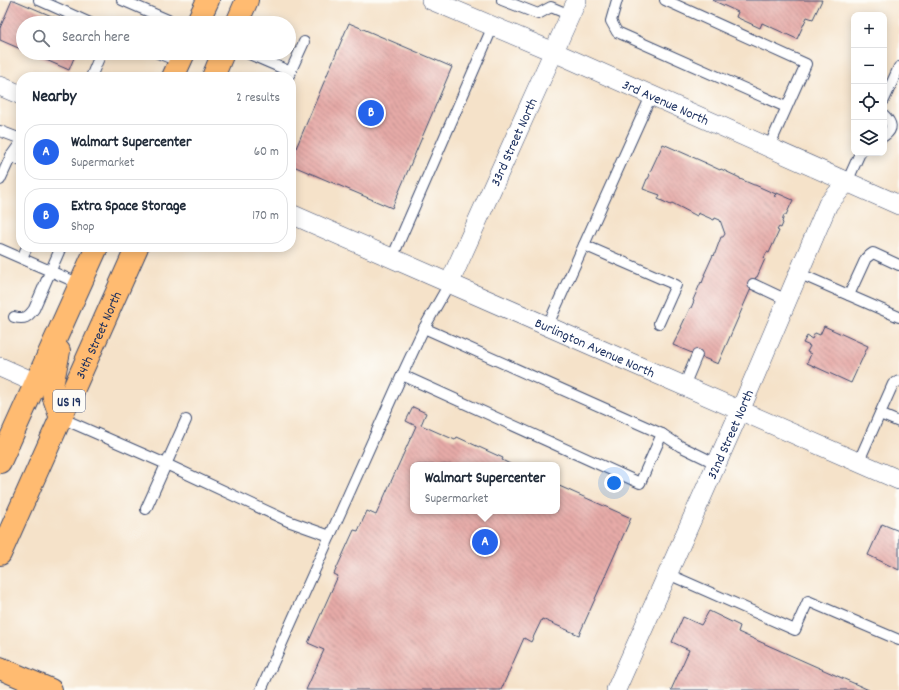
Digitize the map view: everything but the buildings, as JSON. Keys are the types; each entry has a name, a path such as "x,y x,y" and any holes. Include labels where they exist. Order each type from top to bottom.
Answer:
{"main road":[{"path":"200,16 208,0"},
{"path":"240,16 247,0"},
{"path":"215,72 221,60"},
{"name":"US 19","path":"0,462 95,252"},
{"name":"34th Street North","path":"0,554 135,252"},
{"path":"61,418 54,398 52,386 67,313"},
{"path":"0,668 47,688"}],"street":[{"name":"3rd Avenue North","path":"431,0 554,52 899,205"},
{"name":"33rd Street North","path":"449,284 574,8"},
{"path":"0,86 16,93"},
{"name":"32nd Street North","path":"616,690 717,464 828,204 847,182"},
{"name":"Burlington Avenue North","path":"296,216 899,480"},
{"path":"0,367 36,383"}],"lane":[{"path":"39,0 74,16"},
{"path":"122,0 159,16"},
{"path":"502,0 538,14 551,7 574,8"},
{"path":"616,0 611,21 617,32 786,108"},
{"path":"665,0 806,64 769,147"},
{"path":"392,258 493,26"},
{"path":"296,59 304,42"},
{"path":"93,72 98,60"},
{"path":"261,60 285,72"},
{"path":"290,72 296,60"},
{"path":"887,93 899,67"},
{"path":"547,327 651,96"},
{"path":"887,118 890,121 891,127 887,134"},
{"path":"0,131 16,139"},
{"path":"0,180 10,156 16,148"},
{"path":"10,156 16,159"},
{"path":"847,182 859,156"},
{"path":"584,245 676,285 659,323"},
{"path":"0,249 80,284"},
{"path":"22,258 25,252"},
{"path":"14,317 21,319 25,318 34,308 59,252"},
{"path":"849,295 866,258 873,253 899,264"},
{"path":"798,273 899,317"},
{"path":"261,690 402,375 424,328 449,284"},
{"path":"753,284 787,300"},
{"path":"424,328 662,434 680,446 717,464"},
{"path":"684,386 697,355"},
{"path":"402,375 640,483 662,434"},
{"path":"858,463 893,384 899,381"},
{"path":"880,414 899,422"},
{"path":"61,418 288,520 330,536"},
{"path":"146,509 186,420"},
{"path":"668,574 795,630 808,601 899,640"},
{"path":"22,690 47,688"}],"place":[{"name":"Extra Space Storage","path":"371,113"},
{"name":"Walmart Supercenter","path":"485,542"}]}
